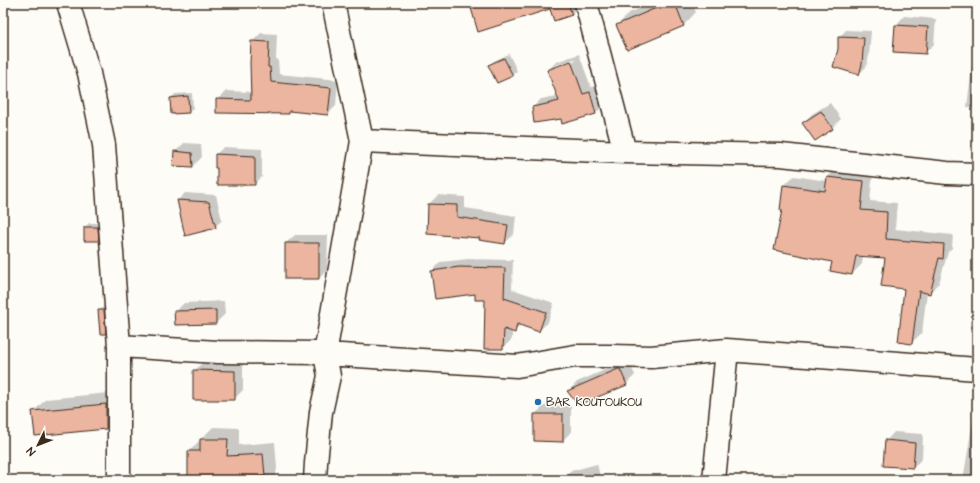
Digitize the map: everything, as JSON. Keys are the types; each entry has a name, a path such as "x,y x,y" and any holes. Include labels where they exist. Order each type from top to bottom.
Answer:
{"street":[{"path":"68,3 89,73 104,145 119,346 119,480"},
{"path":"316,480 316,463 321,412 329,376 325,354 362,141 333,3"},
{"path":"586,3 625,152"},
{"path":"362,141 625,152 780,155 947,173 977,174"},
{"path":"119,346 218,352 320,353 517,366 575,356 651,357 727,350 977,369"},
{"path":"714,480 727,350"}],"building":[{"path":"486,3 568,3 572,15 554,21 550,9 478,32 471,8"},
{"path":"668,3 675,3 684,26 627,50 616,25"},
{"path":"895,25 928,27 926,54 893,52"},
{"path":"838,37 864,38 862,64 859,75 833,67 838,49"},
{"path":"251,41 269,42 268,67 270,67 271,82 331,88 328,115 289,111 289,114 216,113 216,99 251,100"},
{"path":"504,58 513,76 497,83 488,65"},
{"path":"571,61 583,94 590,92 596,114 562,124 561,119 534,123 532,107 559,101 547,70"},
{"path":"188,96 189,113 171,114 170,98"},
{"path":"821,111 833,129 815,141 802,123"},
{"path":"174,151 192,153 193,167 173,166"},
{"path":"215,154 255,156 255,185 217,185"},
{"path":"827,177 864,181 861,210 887,212 886,239 944,244 943,259 939,258 930,294 919,291 912,344 898,342 904,289 881,286 885,258 856,256 852,275 830,271 832,262 774,250 782,210 780,210 783,185 825,191"},
{"path":"177,200 209,202 216,228 185,236"},
{"path":"428,204 457,205 457,217 508,225 505,244 479,240 480,238 427,234"},
{"path":"84,227 98,227 99,241 84,241"},
{"path":"285,243 319,243 319,279 285,279"},
{"path":"459,267 505,268 504,298 546,312 539,332 517,324 515,333 504,329 503,349 484,349 485,300 475,300 475,294 435,299 431,271"},
{"path":"98,310 104,310 106,334 100,334"},
{"path":"216,310 216,324 175,325 174,311"},
{"path":"620,369 627,385 578,405 567,391"},
{"path":"193,370 235,371 235,400 193,400"},
{"path":"106,404 106,429 35,436 32,411"},
{"path":"534,414 563,414 563,442 534,441"},
{"path":"200,439 228,439 227,456 263,454 265,476 227,480 188,480 188,451 200,451"},
{"path":"885,440 915,443 913,468 883,466"}],"place":[{"name":"BAR KOUTOUKOU","path":"538,402"}]}
